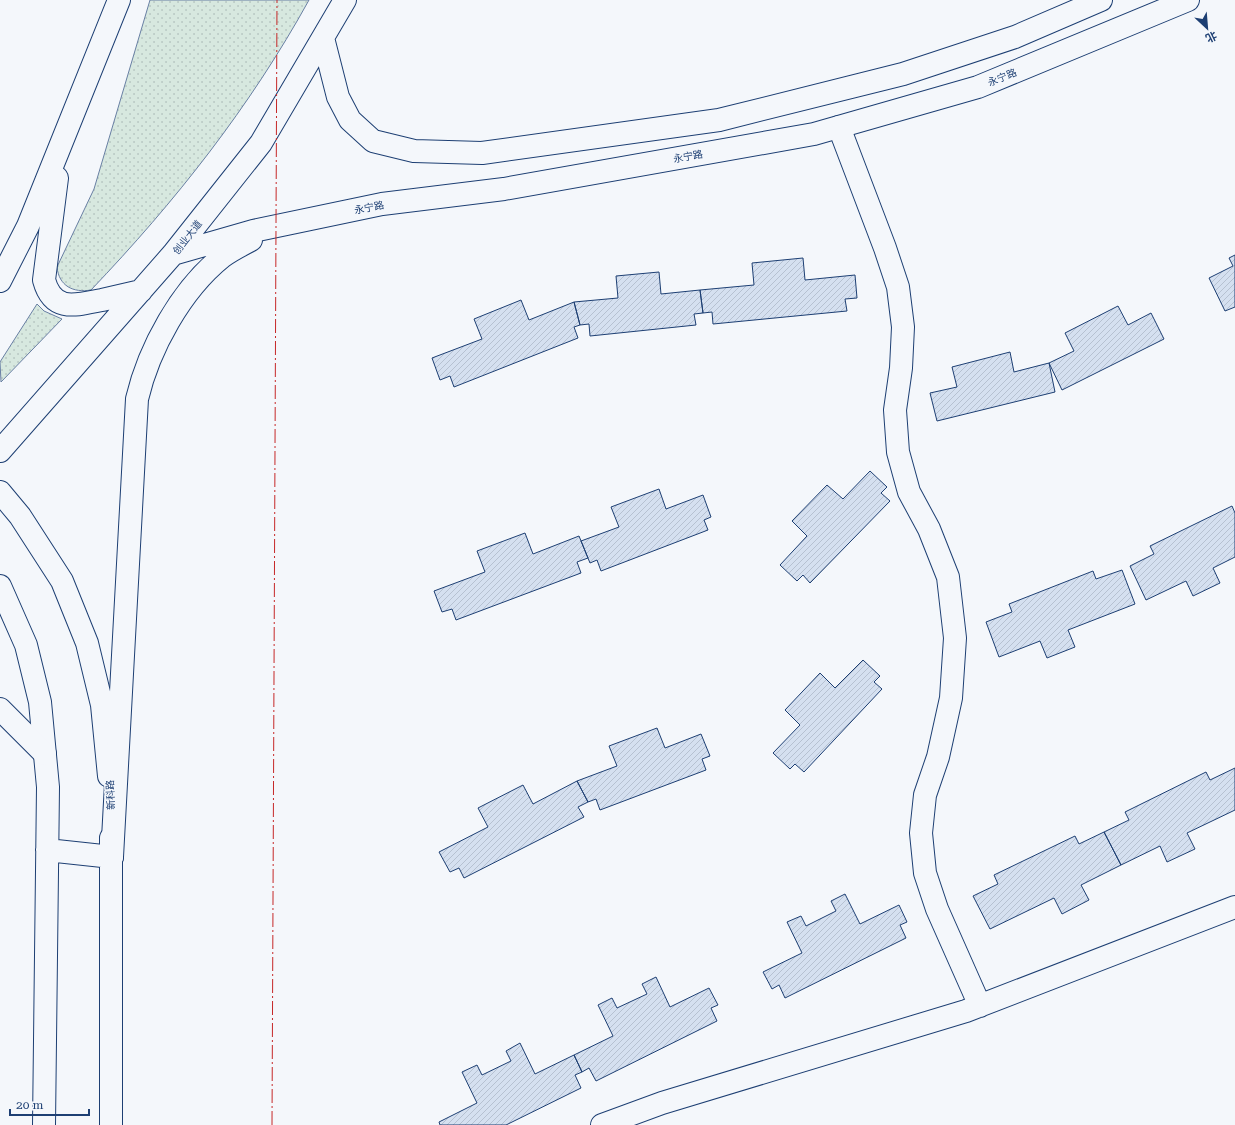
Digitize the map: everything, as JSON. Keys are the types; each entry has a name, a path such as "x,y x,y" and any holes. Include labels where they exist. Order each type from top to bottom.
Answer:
{"main road":[{"path":"0,281 28,226 119,0"},
{"name":"创业大道","path":"0,451 142,291 261,143 345,0"},
{"path":"323,38 338,97 350,120 373,141 414,151 482,153 726,118 903,74 1015,37 1101,0"},
{"name":"永宁路","path":"173,254 253,231 382,204 504,189 814,134 978,87 1188,0"},
{"path":"839,127 885,248 898,287 903,328 901,368 895,410 898,452 910,492 929,529 948,577 955,638 951,698 938,758 926,795 921,833 925,873 937,909 980,1006"},
{"path":"60,147 44,276 46,289 52,297 59,302 76,306 142,291"},
{"path":"47,850 112,857 136,406 143,374 154,349 180,303 205,274 222,257 255,237 287,224"},
{"name":"新科路","path":"0,492 20,516 62,581 87,643 102,705 108,755 112,857 111,1125"},
{"path":"0,586 26,645 40,702 48,787 44,1125"},
{"path":"0,709 45,754"},
{"path":"602,1125 662,1103 980,1006 1235,907"}],"shaded area":[{"path":"150,0 309,0 262,78 236,116 181,188 122,257 91,290 84,291 73,289 68,287 61,279 58,274 57,267 94,189"},
{"path":"37,304 44,311 62,319 1,382 0,362"}],"building":[{"path":"1235,255 1235,307 1225,311 1209,278 1233,266 1229,258"},
{"path":"803,258 805,280 855,275 857,298 845,299 847,311 713,324 712,312 703,313 700,290 754,285 752,263"},
{"path":"659,272 661,294 700,290 703,313 694,314 696,325 590,336 589,324 580,325 574,302 618,298 616,276"},
{"path":"521,300 529,320 574,302 580,325 574,327 578,338 454,387 450,376 440,380 432,358 482,339 474,319"},
{"path":"1118,306 1128,325 1151,313 1164,339 1062,390 1049,363 1074,351 1065,333"},
{"path":"1010,352 1014,372 1049,363 1055,392 937,421 930,393 957,387 952,367"},
{"path":"870,471 887,487 881,493 890,501 810,583 803,575 797,581 780,565 807,536 792,521 827,485 843,499"},
{"path":"659,489 666,509 703,495 711,517 704,520 708,530 601,571 597,560 590,563 581,541 619,527 611,507"},
{"path":"1232,506 1235,513 1235,557 1213,568 1220,583 1193,596 1186,581 1146,600 1130,566 1154,554 1150,546"},
{"path":"525,533 533,554 579,536 588,558 577,562 581,573 456,620 452,609 442,612 434,591 485,572 477,551"},
{"path":"1122,570 1135,604 1068,630 1075,647 1047,658 1040,641 999,657 986,622 1012,612 1009,604 1093,571 1096,579"},
{"path":"863,660 880,676 874,682 882,689 804,772 795,764 790,769 773,753 800,725 785,710 820,673 835,688"},
{"path":"657,728 665,748 701,734 710,756 702,759 706,770 600,810 596,799 588,802 577,781 617,766 609,746"},
{"path":"1235,768 1235,810 1187,833 1195,849 1167,862 1160,846 1121,865 1104,832 1129,820 1125,812 1206,772 1210,780"},
{"path":"577,781 588,802 578,807 584,817 464,878 459,868 450,872 439,852 488,827 478,808 523,785 533,804"},
{"path":"1104,832 1121,865 1081,885 1089,900 1062,914 1054,898 990,929 973,896 998,884 994,875 1075,836 1079,844"},
{"path":"845,894 860,924 899,905 907,922 900,925 906,938 785,998 779,985 772,989 763,972 802,953 787,922 801,916 806,926 836,911 831,901"},
{"path":"656,977 670,1007 709,988 718,1005 711,1008 717,1021 596,1081 589,1068 582,1072 574,1055 613,1036 598,1005 612,998 617,1008 647,994 642,984"},
{"path":"520,1043 535,1074 574,1055 582,1072 575,1075 581,1088 506,1125 440,1125 439,1122 477,1103 462,1072 477,1065 482,1075 511,1061 506,1051"}],"power":[{"path":"272,1125 277,0"}]}
